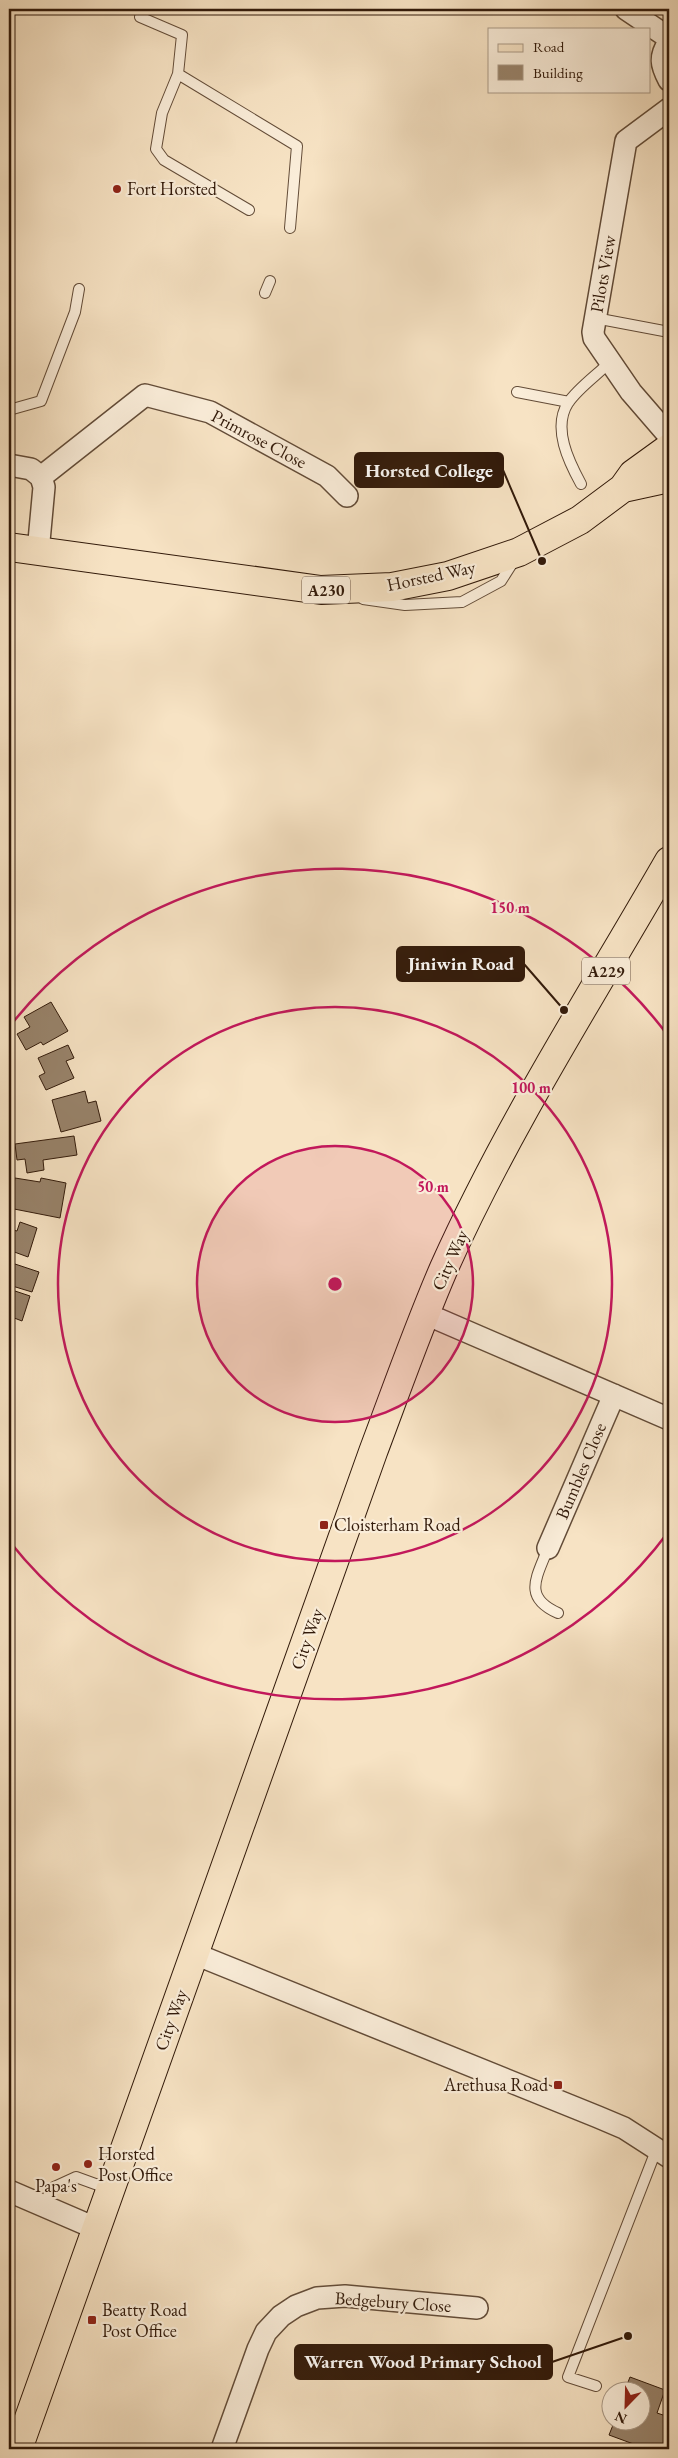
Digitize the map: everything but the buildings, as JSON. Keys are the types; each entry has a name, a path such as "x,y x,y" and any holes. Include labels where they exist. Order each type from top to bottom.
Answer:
{"main road":[{"name":"Horsted Way","path":"9,547 320,590 392,587 448,576 519,552 580,520 623,488 634,474 669,448"},
{"path":"623,488 669,478"},
{"name":"City Way","path":"18,2449 95,2228 195,1954 373,1452 426,1314 464,1227 502,1154 668,866"}],"street":[{"path":"626,9 669,38"},
{"path":"669,42 661,57 662,67 669,80"},
{"name":"Pilots View","path":"669,109 626,141 595,318 594,338 635,398 669,436"},
{"name":"Primrose Close","path":"41,477 144,395 210,412 327,476 347,496"},
{"path":"9,465 31,469 41,477 44,487 38,552"},
{"path":"426,1314 669,1419"},
{"name":"Bumbles Close","path":"548,1548 614,1395"},
{"path":"195,1954 624,2128 663,2153"},
{"path":"9,2191 95,2228"},
{"name":"Bedgebury Close","path":"222,2449 258,2349 266,2332 281,2316 296,2306 317,2298 345,2296 477,2308"}],"lane":[{"path":"140,17 182,36 178,74 162,113 156,149 164,160 249,210"},
{"path":"178,74 297,146 290,228"},
{"path":"265,293 270,281"},
{"path":"9,410 41,401 76,312 79,290"},
{"path":"595,318 669,332"},
{"path":"581,484 566,457 562,432 564,412 569,402 610,362"},
{"path":"517,392 569,402"},
{"path":"548,1548 534,1585 534,1592 545,1607 558,1613"},
{"path":"596,2386 568,2377 663,2153"},
{"path":"43,2206 52,2188 76,2177 109,2189"}],"place":[{"name":"Fort Horsted","path":"117,189"},
{"name":"Horsted College","path":"542,561"},
{"name":"Jiniwin Road","path":"564,1010"},
{"name":"Cloisterham Road","path":"324,1525"},
{"name":"Arethusa Road","path":"558,2085"},
{"name":"Horsted Post Office","path":"88,2164"},
{"name":"Papa's","path":"56,2167"},
{"name":"Beatty Road Post Office","path":"92,2320"},
{"name":"Warren Wood Primary School","path":"628,2336"}]}
